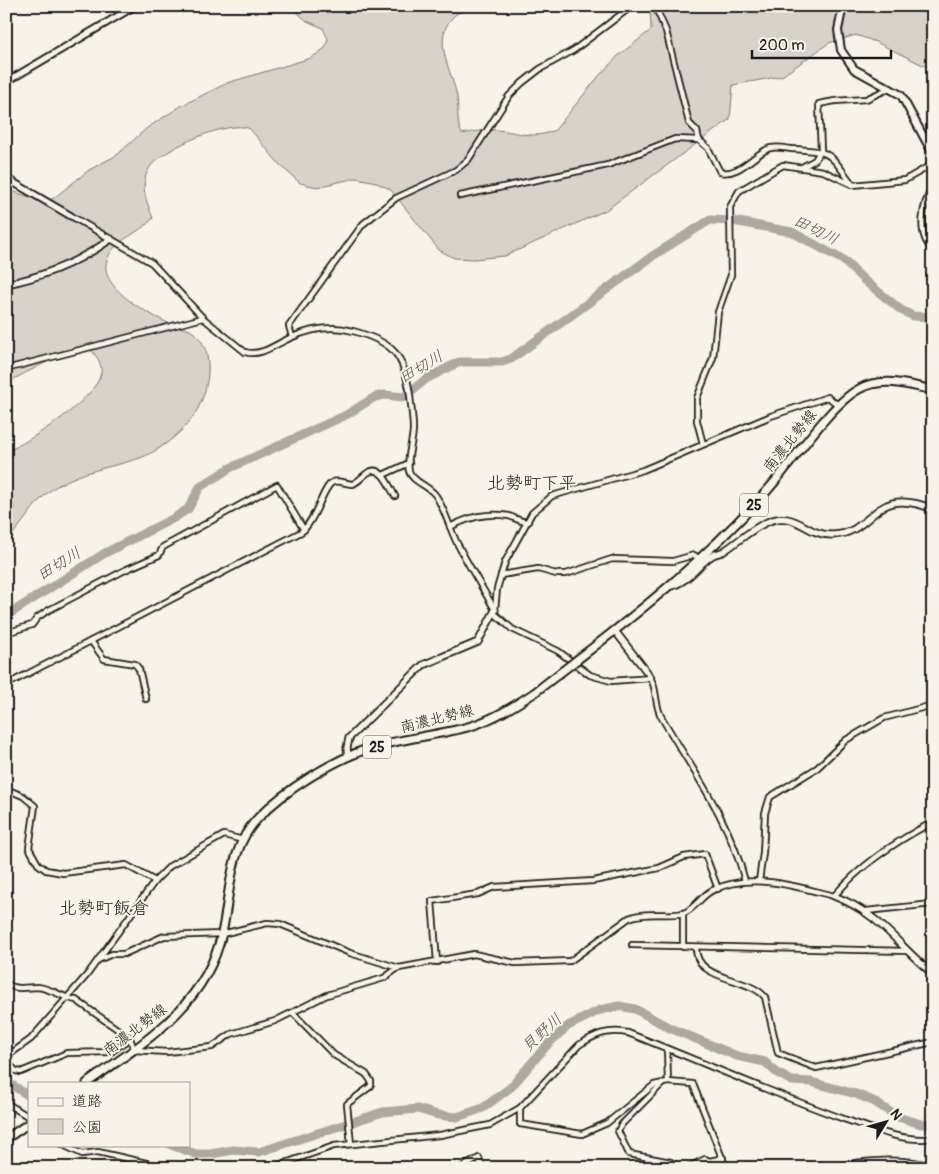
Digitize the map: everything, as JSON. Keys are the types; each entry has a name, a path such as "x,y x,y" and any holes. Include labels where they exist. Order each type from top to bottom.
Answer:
{"main road":[{"path":"843,6 838,30 841,50 854,69 901,95 933,154"},
{"name":"南濃北勢線","path":"87,1082 160,1031 188,1003 210,967 222,934 232,869 243,840 257,819 281,797 348,757 368,749 472,726 504,712 534,693 671,586 765,493 838,404 858,390 877,383 898,382 933,390"},
{"path":"6,1139 28,1125"}],"street":[{"path":"6,82 135,6"},
{"path":"292,337 289,326 363,224 396,198 456,170 468,160 509,96 522,83 540,69 574,50 632,6"},
{"path":"655,6 666,31 687,116 699,140 708,148 720,172 726,173 740,168 768,149 821,150 830,155 853,185"},
{"path":"802,167 816,160 821,150 819,104 835,100 866,99 890,88"},
{"path":"460,196 608,165 675,139 699,140"},
{"path":"702,444 697,398 713,358 718,312 731,275 729,211 732,199 746,185 784,165 823,171 853,185 905,180 933,164"},
{"path":"6,178 152,263 203,318 236,346 252,355 292,337 327,328 340,328 368,336 397,353 407,379 413,420 409,464 411,475 436,495 450,528 495,612 512,629 558,651 590,675 611,681 651,678"},
{"path":"933,187 923,206 925,238 933,250"},
{"path":"6,284 52,271 85,256 111,239"},
{"path":"6,369 203,318"},
{"path":"348,757 349,738 423,665 478,642 495,612 497,589 505,562 539,505 552,496 643,470 771,416 828,397 838,404"},
{"path":"383,475 409,464"},
{"path":"6,685 304,530 311,523 327,486 333,482 353,484 370,471 377,471 383,475 395,496"},
{"path":"6,633 32,626 37,618 47,611 125,570 160,555 163,547 277,485 304,530"},
{"path":"671,586 681,583 714,554 723,552 741,538 778,518 790,518 814,530 832,535 854,528 892,502 912,503 933,509"},
{"path":"450,528 462,521 480,515 511,516 528,522"},
{"path":"501,575 538,569 556,574 566,574 612,559 673,561 694,555 700,559"},
{"path":"615,631 647,672 656,687 660,714 718,808 735,848 745,881"},
{"path":"90,641 104,660 135,664 139,669 146,699"},
{"path":"759,881 763,853 765,813 770,798 817,768 846,740 884,718 933,705"},
{"path":"6,789 23,796 35,806 29,848 38,864 46,870 63,873 116,865 126,866 155,881"},
{"path":"834,896 851,878 915,831 933,822"},
{"path":"6,1057 31,1039 98,960 155,881 170,866 216,838 231,835 243,840"},
{"path":"438,962 432,901 478,894 494,887 593,881 659,868 695,854 705,854 718,889"},
{"path":"98,960 112,954 124,954 164,936 222,934 267,922 280,924 350,953 398,968 474,954 515,963 570,961 629,918 638,914 654,912 683,913 712,890 745,881 759,881 778,883 834,896 866,911 880,921 933,974"},
{"path":"866,911 933,904"},
{"path":"683,913 683,947"},
{"path":"632,945 908,951"},
{"path":"696,947 696,957 699,962 732,982 760,990 765,996 778,1053 810,1066 828,1066 933,1042"},
{"path":"6,983 16,988 39,988 59,992 66,998 76,1000 130,1038 134,1050 167,1052 212,1047 240,1030 276,1021 326,995 384,978 398,968"},
{"path":"293,1013 334,1055 366,1074 371,1081 371,1086 347,1104 351,1143"},
{"path":"271,1168 334,1146 470,1130 504,1119 520,1108 579,1045 602,1032 617,1030 753,1086 868,1127 902,1137 933,1138"},
{"path":"6,1061 16,1071 21,1072 67,1053 111,1052 130,1038"},
{"path":"667,1049 666,1082 622,1124 618,1131 629,1154 671,1162 679,1168"},
{"path":"520,1108 520,1124 582,1134 607,1123 623,1112 642,1093 654,1085 666,1082 693,1084 726,1168"},
{"path":"6,1103 28,1116"},
{"path":"65,1146 82,1154 98,1152 168,1168"},
{"path":"461,1168 479,1158 482,1168"},
{"path":"687,1168 705,1159 710,1161 723,1158"},
{"path":"835,1168 864,1162 917,1164 933,1167"}],"green space":[{"path":"290,6 473,6 455,15 448,23 443,42 457,97 459,124 462,134 493,130 533,135 555,130 599,76 618,56 651,30 650,6 933,6 933,70 876,42 856,35 829,43 782,76 733,85 730,119 606,210 505,256 474,259 454,258 439,250 390,189 372,181 356,178 317,187 300,183 280,165 250,129 241,127 213,131 182,144 168,152 150,167 144,186 146,199 153,218 148,224 115,247 107,260 106,271 110,281 129,300 166,322 190,330 199,339 205,349 208,375 206,388 196,413 179,433 153,452 140,458 72,478 51,490 38,502 18,529 6,541 6,452 47,428 78,404 91,391 99,379 101,368 98,359 87,346 62,354 6,383 6,189 44,202 54,198 89,170 117,155 147,128 181,106 227,83 311,58 325,48 328,39 323,28 307,21"}],"waterway":[{"name":"田切川","path":"6,616 105,553 188,509 200,487 230,468 346,415 375,397 384,395 404,397 426,379 459,362 502,362 511,359 654,255 710,220 733,221 792,232 843,260 865,281 901,310 913,316 933,317"},
{"name":"貝野川","path":"174,1146 196,1154 211,1154 233,1150 259,1152 383,1112 418,1109 438,1115 457,1117 483,1108 511,1087 548,1044 568,1026 600,1010 619,1006 635,1009 670,1028 737,1056 765,1062 777,1073 792,1081 811,1082 856,1094 873,1101 898,1117 921,1124 933,1124"},
{"name":"貝野川","path":"6,1081 28,1095"}],"district":[{"name":"北勢町下平","path":"532,483"},
{"name":"北勢町飯倉","path":"104,908"}]}
